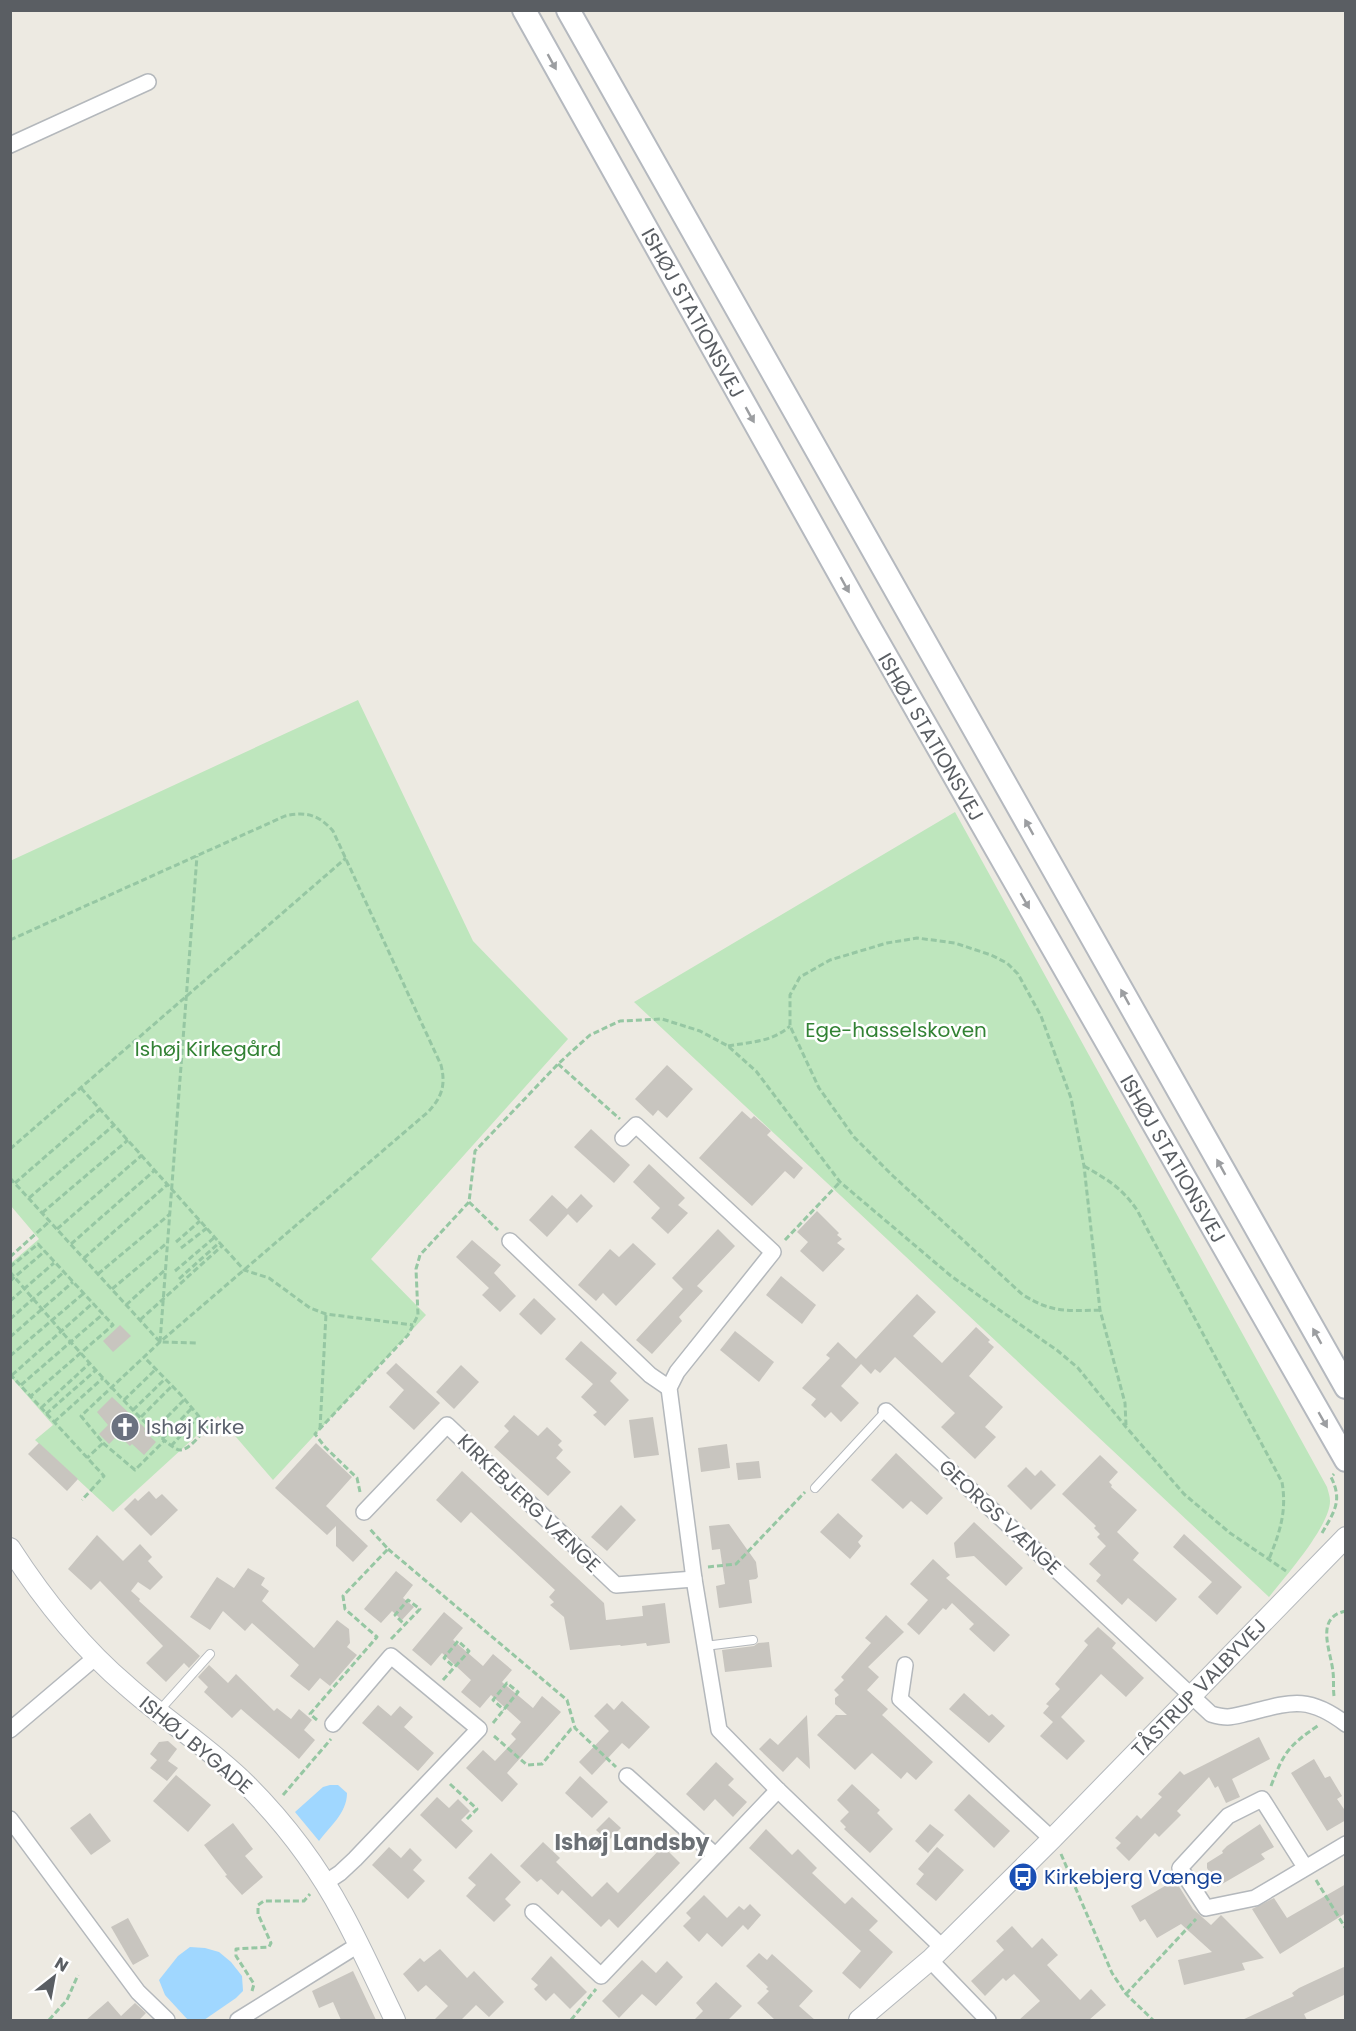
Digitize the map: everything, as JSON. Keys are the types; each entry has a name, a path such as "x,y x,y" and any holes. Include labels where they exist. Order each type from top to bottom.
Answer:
{"main road":[{"name":"ISHØJ STATIONSVEJ","path":"524,10 867,624 1342,1464"},
{"name":"ISHØJ STATIONSVEJ","path":"568,10 1346,1387"}],"street":[{"path":"10,145 148,82"},
{"path":"623,1138 636,1125 773,1252 678,1372 669,1388 694,1574 719,1731 936,1954 988,2020"},
{"path":"510,1241 650,1375 669,1388"},
{"name":"GEORGS VÆNGE","path":"886,1411 1211,1714 1225,1718 1287,1703 1309,1704 1330,1712"},
{"name":"KIRKEBJERG VÆNGE","path":"363,1512 447,1425 616,1585 694,1574"},
{"name":"TÅSTRUP VALBYVEJ","path":"859,2020 936,1954 1052,1839 1346,1537"},
{"name":"ISHØJ BYGADE","path":"10,1548 58,1615 96,1657 158,1712 245,1783 290,1834 326,1883 395,2020"},
{"path":"326,1883 355,1859 437,1773 483,1730 391,1656 330,1728"},
{"path":"10,1730 96,1657"},
{"path":"905,1665 900,1699 1052,1839"},
{"path":"1330,1712 1346,1724"},
{"path":"627,1776 715,1856"},
{"path":"533,1912 601,1976 778,1790"},
{"path":"1305,1867 1262,1799 1227,1816 1180,1868 1206,1908 1255,1898 1346,1844"},
{"path":"10,1819 138,1992 167,2020"},
{"path":"238,2020 358,1945"}],"lane":[{"name":"GEORGS VÆNGE","path":"815,1488 886,1411"},
{"path":"705,1646 753,1640"},
{"path":"158,1712 210,1654"}],"path":[{"path":"10,940 285,816 298,813 312,814 324,821 333,831 441,1065 444,1078 443,1090 437,1102 428,1112 160,1342 81,1416 103,1443 135,1470 192,1408"},
{"path":"160,1342 197,856"},
{"path":"10,1149 346,858"},
{"path":"1100,1310 1061,1311 1041,1306 1023,1295 892,1176 854,1137 819,1088 790,1026 790,995 801,977 830,960 887,943 917,938 955,944 991,955 1007,963 1018,974 1041,1016 1071,1098 1084,1166 1100,1310 1125,1403 1125,1427"},
{"path":"627,1776 575,1728 567,1700 388,1549 369,1529 363,1512 357,1478 315,1434 408,1335 418,1315 416,1269 420,1255 469,1202 475,1151 558,1064 590,1035 620,1021 662,1019 700,1031 728,1047 756,1071 840,1182 951,1276 1078,1368 1125,1427 1184,1494 1230,1533 1292,1574"},
{"path":"728,1047 773,1038 790,1026"},
{"path":"558,1064 617,1118 636,1125"},
{"path":"81,1088 244,1269 269,1278 309,1308 326,1314 412,1325"},
{"path":"15,1183 100,1109"},
{"path":"29,1198 114,1125"},
{"path":"42,1213 128,1140"},
{"path":"57,1228 142,1155"},
{"path":"1084,1166 1112,1182 1126,1194 1137,1210 1282,1482 1285,1500 1284,1514 1281,1531 1269,1559"},
{"path":"71,1244 155,1170"},
{"path":"10,1178 160,1342 197,1343"},
{"path":"773,1252 840,1182"},
{"path":"84,1258 168,1184"},
{"path":"469,1202 510,1241"},
{"path":"98,1274 170,1214"},
{"path":"10,1257 50,1221"},
{"path":"177,1242 201,1221"},
{"path":"181,1248 207,1228"},
{"path":"174,1271 215,1236"},
{"path":"112,1289 167,1242"},
{"path":"10,1267 38,1244 113,1325 31,1396"},
{"path":"179,1279 221,1244"},
{"path":"140,1320 221,1244"},
{"path":"10,1281 45,1251"},
{"path":"10,1301 55,1262"},
{"path":"126,1305 165,1270"},
{"path":"10,1272 111,1388 141,1418 171,1446 181,1450 187,1448 208,1427 144,1357"},
{"path":"10,1319 64,1272"},
{"path":"10,1337 74,1282"},
{"path":"10,1356 84,1293"},
{"path":"82,1500 104,1476 11,1374 93,1303"},
{"path":"21,1385 103,1314"},
{"path":"320,1429 326,1314"},
{"path":"41,1408 90,1363"},
{"path":"46,1414 96,1370"},
{"path":"124,1400 156,1370"},
{"path":"54,1422 103,1378"},
{"path":"133,1410 165,1379"},
{"path":"141,1418 172,1386"},
{"path":"154,1430 185,1400"},
{"path":"171,1446 199,1416"},
{"path":"87,1458 103,1443"},
{"path":"1316,1541 1331,1517 1337,1499 1337,1490 1331,1477 1342,1464"},
{"path":"694,1574 736,1564 805,1491 815,1488"},
{"path":"270,1811 330,1728 310,1714 376,1637 345,1609 343,1596 388,1549"},
{"path":"391,1656 387,1644 405,1625 420,1609 408,1600 395,1615 405,1625"},
{"path":"1262,1799 1270,1790 1282,1759 1289,1748 1323,1723 1330,1712 1334,1701 1333,1672 1325,1633 1331,1618 1346,1611"},
{"path":"434,1690 469,1651 458,1641 444,1658 454,1667"},
{"path":"504,1710 493,1700 507,1683 518,1692 504,1710 483,1730 527,1765 542,1764 571,1729 575,1728"},
{"path":"437,1773 477,1809 467,1819"},
{"path":"1052,1839 1066,1863 1112,1973 1126,1994 1153,2020"},
{"path":"1305,1867 1315,1877 1346,1929"},
{"path":"248,1997 252,1993 254,1984 236,1956 236,1949 268,1947 271,1943 258,1914 258,1905 264,1901 304,1901 326,1883"},
{"path":"1126,1994 1206,1908"},
{"path":"49,2020 67,2000 78,1975"},
{"path":"571,2020 595,1992 601,1976"}],"green space":[{"name":"Ishøj Kirkegård","path":"358,700 473,941 568,1039 371,1259 426,1315 273,1480 218,1416 113,1512 35,1440 53,1425 10,1376 11,1263 39,1239 11,1206 10,861"},
{"name":"Ege-hasselskoven","path":"955,812 1327,1487 1330,1501 1323,1524 1306,1551 1269,1597 634,1002"}],"water":[{"path":"338,1785 347,1793 346,1800 341,1813 319,1841 295,1812 323,1787"},
{"path":"190,1947 219,1952 242,1976 243,1991 204,2020 188,2020 165,1995 159,1980 178,1956"}],"building":[{"path":"667,1065 693,1089 667,1118 658,1110 653,1116 635,1099"},
{"path":"742,1111 751,1119 754,1116 771,1131 767,1135 803,1168 794,1179 785,1171 752,1206 699,1158"},
{"path":"591,1129 630,1165 614,1183 574,1147"},
{"path":"649,1164 685,1198 678,1205 688,1213 668,1234 651,1218 660,1208 633,1182"},
{"path":"581,1194 593,1206 577,1223 568,1214 547,1237 529,1220 552,1195 567,1209"},
{"path":"817,1211 839,1233 837,1235 842,1239 837,1243 845,1249 823,1272 800,1251 808,1242 797,1232"},
{"path":"718,1229 735,1246 697,1286 703,1291 679,1317 682,1321 652,1354 636,1340 683,1289 672,1278"},
{"path":"472,1240 501,1265 494,1273 516,1296 500,1312 482,1295 489,1288 456,1257"},
{"path":"633,1243 656,1264 616,1306 603,1293 596,1301 578,1285 610,1249 619,1257"},
{"path":"781,1276 816,1305 802,1324 766,1295"},
{"path":"917,1294 936,1312 913,1336 942,1363 976,1327 994,1347 969,1376 1003,1407 985,1427 996,1437 975,1459 941,1427 955,1413 895,1357 880,1373 875,1369 871,1374 861,1364 841,1386 859,1403 841,1422 831,1412 825,1418 811,1405 816,1399 802,1388 830,1358 826,1355 838,1342 856,1359"},
{"path":"534,1298 556,1319 541,1335 519,1314"},
{"path":"120,1325 131,1336 113,1352 103,1341"},
{"path":"735,1331 774,1362 759,1382 720,1350"},
{"path":"581,1341 617,1373 610,1381 629,1400 605,1426 593,1415 597,1412 581,1397 593,1384 565,1359"},
{"path":"396,1363 440,1403 414,1430 389,1407 404,1390 386,1373"},
{"path":"461,1365 479,1382 454,1409 436,1392"},
{"name":"Ishøj Kirke","path":"112,1397 146,1429 144,1431 156,1442 144,1455 118,1435 109,1444 99,1434 108,1425 97,1412"},
{"path":"514,1415 538,1436 547,1427 562,1441 558,1445 563,1450 556,1458 571,1472 548,1496 494,1447 509,1431 504,1426"},
{"path":"653,1417 659,1455 634,1458 629,1420"},
{"path":"39,1443 78,1479 67,1491 28,1454"},
{"path":"316,1443 352,1477 326,1506 368,1546 353,1562 336,1546 336,1526 327,1535 275,1488"},
{"path":"727,1444 730,1468 701,1472 698,1448"},
{"path":"896,1453 943,1498 927,1515 911,1501 903,1509 871,1480"},
{"path":"1100,1455 1118,1472 1109,1482 1111,1487 1137,1510 1117,1532 1139,1553 1133,1560 1177,1599 1156,1622 1128,1598 1122,1605 1096,1581 1101,1575 1089,1564 1106,1546 1097,1537 1100,1534 1094,1528 1096,1526 1062,1494"},
{"path":"759,1461 761,1478 738,1480 736,1463"},
{"path":"1026,1467 1035,1476 1041,1470 1056,1485 1031,1510 1007,1486"},
{"path":"462,1471 604,1603 606,1620 643,1616 642,1606 665,1603 670,1643 570,1650 564,1617 550,1605 554,1602 549,1597 555,1590 471,1512 461,1523 436,1500"},
{"path":"149,1491 156,1499 162,1494 178,1510 151,1536 124,1509 135,1498 138,1501"},
{"path":"621,1505 636,1520 607,1551 591,1537"},
{"path":"838,1513 863,1536 858,1542 861,1546 850,1559 820,1532"},
{"path":"974,1522 1023,1568 1006,1586 974,1556 956,1558 954,1543"},
{"path":"729,1524 756,1562 758,1577 749,1580 752,1603 719,1608 716,1586 725,1584 720,1549 712,1550 709,1526"},
{"path":"1184,1534 1242,1587 1217,1615 1198,1597 1212,1582 1173,1547"},
{"path":"97,1535 123,1561 140,1544 152,1557 148,1561 163,1577 150,1590 138,1582 131,1591 200,1656 189,1668 184,1663 166,1682 146,1663 163,1646 100,1581 91,1590 68,1569"},
{"path":"933,1559 950,1575 946,1578 1010,1635 994,1652 969,1629 974,1624 952,1603 946,1610 943,1608 919,1635 907,1624 928,1600 910,1584"},
{"path":"248,1568 265,1578 261,1585 269,1591 262,1601 314,1648 337,1620 349,1629 350,1643 347,1647 357,1655 330,1686 320,1678 309,1691 290,1676 299,1665 252,1623 245,1631 223,1611 210,1630 190,1617 217,1577 234,1588"},
{"path":"396,1571 413,1585 403,1598 414,1607 402,1620 392,1611 381,1623 364,1609"},
{"path":"444,1612 463,1628 453,1640 483,1666 493,1654 512,1670 502,1682 533,1708 542,1696 561,1712 507,1773 518,1784 502,1802 466,1768 483,1750 495,1761 516,1739 511,1734 521,1722 491,1695 480,1708 461,1692 471,1680 442,1653 431,1666 412,1650"},
{"path":"886,1615 904,1632 868,1667 879,1677 867,1690 888,1709 882,1715 933,1762 916,1780 907,1772 901,1779 872,1753 855,1770 817,1735 836,1715 847,1715 835,1704 835,1698 839,1695 834,1690 844,1680 841,1677 871,1643 865,1638"},
{"path":"1098,1627 1116,1643 1112,1648 1144,1678 1126,1697 1101,1674 1061,1717 1085,1741 1067,1760 1040,1736 1053,1722 1043,1713 1049,1706 1046,1704 1060,1689 1055,1684 1088,1645 1084,1641"},
{"path":"769,1642 772,1667 725,1672 722,1650"},
{"path":"209,1665 228,1683 236,1674 274,1711 277,1708 291,1719 299,1709 312,1720 304,1730 315,1740 299,1759 241,1709 232,1718 204,1692 208,1687 198,1677"},
{"path":"964,1693 989,1716 992,1714 1005,1726 989,1743 949,1709"},
{"path":"622,1701 650,1727 629,1749 622,1743 592,1775 579,1762 609,1731 594,1716 607,1703 614,1710"},
{"path":"378,1705 391,1716 400,1706 413,1717 404,1727 434,1753 418,1771 362,1723"},
{"path":"807,1715 810,1769 797,1757 783,1772 759,1749 770,1738 778,1745"},
{"path":"1259,1737 1270,1759 1232,1779 1240,1797 1226,1803 1218,1786 1215,1788 1209,1777 1177,1811 1181,1815 1159,1837 1155,1833 1129,1861 1116,1848 1121,1843 1115,1838 1137,1815 1141,1819 1162,1797 1158,1794 1180,1771 1184,1775"},
{"path":"168,1741 177,1749 168,1761 178,1768 167,1781 150,1768 157,1760 150,1754 159,1742"},
{"path":"1314,1759 1325,1778 1330,1776 1342,1796 1337,1799 1346,1812 1346,1820 1327,1831 1291,1773"},
{"path":"716,1762 734,1779 728,1785 747,1802 733,1817 715,1799 704,1811 686,1794"},
{"path":"176,1775 211,1805 188,1832 153,1801"},
{"path":"580,1776 608,1802 592,1818 565,1793"},
{"path":"852,1784 880,1810 877,1813 893,1829 870,1853 844,1829 846,1827 840,1821 849,1812 837,1800"},
{"path":"969,1794 1010,1831 994,1848 954,1810"},
{"path":"437,1797 449,1808 458,1799 470,1811 461,1820 473,1831 456,1849 420,1815"},
{"path":"90,1813 111,1841 91,1855 70,1828"},
{"path":"609,1817 621,1828 608,1841 596,1830"},
{"path":"233,1823 253,1849 245,1856 263,1877 242,1895 225,1876 227,1875 204,1845"},
{"path":"930,1824 944,1835 928,1853 915,1841"},
{"path":"1260,1824 1274,1847 1261,1854 1265,1859 1217,1887 1207,1868 1207,1863 1223,1853 1222,1851 1227,1846"},
{"path":"766,1829 792,1855 798,1849 817,1868 812,1873 845,1904 852,1897 878,1921 869,1930 893,1952 860,1989 842,1973 861,1951 749,1848"},
{"path":"543,1842 560,1858 556,1862 592,1897 607,1882 618,1893 663,1846 680,1863 618,1928 609,1919 601,1927 562,1890 558,1895 541,1879 537,1882 520,1866"},
{"path":"389,1847 401,1858 410,1848 422,1860 413,1870 425,1881 408,1899 372,1865"},
{"path":"937,1847 964,1870 936,1901 916,1884 924,1874 918,1869"},
{"path":"491,1853 521,1882 505,1899 511,1905 494,1922 466,1896 476,1885 468,1878"},
{"path":"1175,1880 1193,1909 1211,1925 1221,1915 1264,1958 1242,1963 1245,1970 1184,1985 1178,1960 1212,1952 1181,1924 1157,1938 1145,1919 1140,1922 1131,1906"},
{"path":"1346,1884 1346,1913 1280,1954 1252,1909 1274,1898 1287,1918"},
{"path":"704,1895 727,1918 739,1906 744,1910 750,1904 761,1915 748,1930 743,1925 722,1947 707,1933 699,1942 683,1926 691,1918 686,1913"},
{"path":"128,1918 149,1956 133,1965 111,1927"},
{"path":"1012,1926 1032,1948 1042,1938 1058,1955 1047,1965 1080,2000 1091,1989 1106,2005 1089,2020 1019,2020 1040,2001 1014,1974 1006,1981 1003,1978 985,1996 971,1981 1004,1950 996,1941"},
{"path":"440,1949 467,1978 474,1971 504,2002 489,2017 476,2005 461,2020 434,2020 448,2006 426,1985 418,1992 403,1974 420,1958 424,1962"},
{"path":"759,1953 767,1960 772,1954 813,1991 799,2006 815,2020 775,2020 757,2003 769,1991 766,1989 768,1987 746,1966"},
{"path":"551,1956 587,1992 570,2009 554,1993 546,2001 534,1989 538,1985 531,1979"},
{"path":"642,1960 656,1973 667,1961 683,1977 656,2006 642,1994 619,2018 602,2001"},
{"path":"1346,1966 1346,1994 1304,2014 1307,2020 1242,2020 1294,1996 1292,1993 1299,1988"},
{"path":"353,1971 376,2020 341,2020 333,2002 319,2008 312,1991"},
{"path":"716,1982 742,2006 728,2020 694,2020 703,2011 696,2003"},
{"path":"108,2001 121,2016 135,2003 146,2013 139,2020 86,2020"}],"place":[{"name":"Ishøj Kirke","path":"125,1427"},
{"name":"Kirkebjerg Vænge","path":"1023,1877"}],"district":[{"name":"Ishøj Landsby","path":"632,1842"}]}
